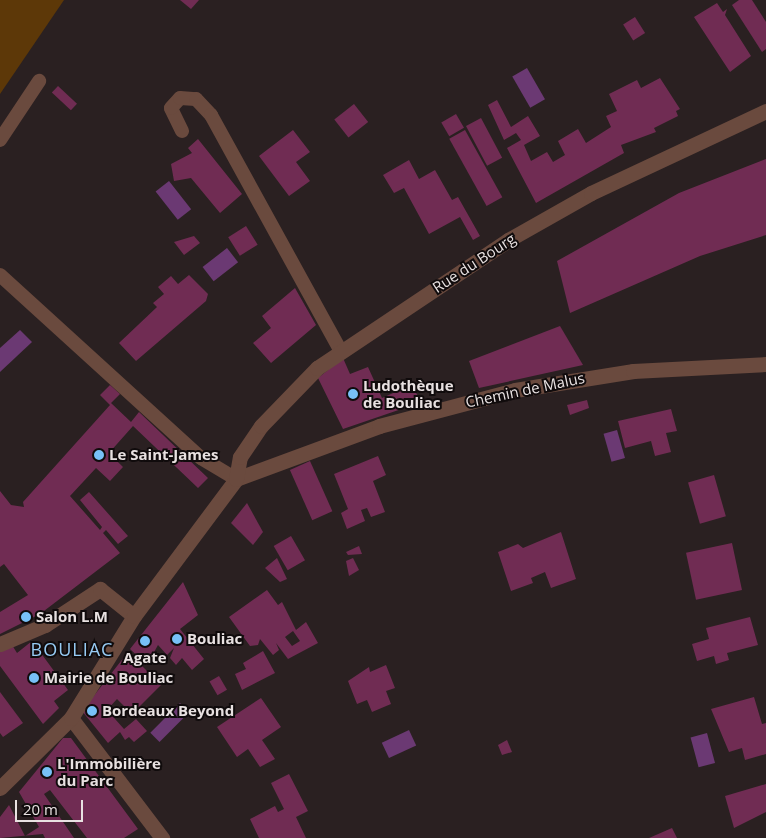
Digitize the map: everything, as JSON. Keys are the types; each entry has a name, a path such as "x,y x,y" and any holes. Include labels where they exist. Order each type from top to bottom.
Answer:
{"street":[{"name":"Rue du Bourg","path":"236,479 240,457 261,426 340,350 508,240 591,193 766,111"},
{"name":"Chemin de Malus","path":"236,479 379,426 515,390 633,370 766,364"},
{"path":"0,788 71,718 134,616 236,479"},
{"path":"0,644 45,625 100,588 134,616"},
{"path":"71,718 162,838"}],"lane":[{"path":"0,140 39,81"},
{"path":"182,131 171,108 180,98 196,99 211,115 340,350"},
{"path":"0,275 201,458 236,479"}],"shaded area":[{"path":"0,0 64,0 0,94"},
{"path":"527,68 545,99 530,108 512,76"},
{"path":"169,181 191,209 178,220 156,191"},
{"path":"227,248 238,262 214,281 203,267"},
{"path":"20,330 32,342 0,372 0,348"},
{"path":"617,430 625,458 612,462 604,434"},
{"path":"180,703 189,712 159,742 150,733"},
{"path":"409,730 416,745 389,758 382,743"},
{"path":"707,733 715,763 699,767 691,737"}],"building":[{"path":"180,0 199,0 191,9"},
{"path":"739,0 752,0 766,22 766,49 762,52 732,5"},
{"path":"717,3 723,12 727,9 725,15 751,56 730,72 694,17"},
{"path":"635,17 645,33 633,41 623,24"},
{"path":"660,78 680,109 676,111 678,116 654,128 656,132 621,145 624,153 536,203 507,148 521,140 516,133 504,140 488,105 497,100 511,127 528,116 540,136 524,145 531,161 547,152 553,162 565,155 558,141 578,129 586,143 611,127 606,116 617,111 609,94 637,80 641,88"},
{"path":"58,86 77,104 71,110 52,93"},
{"path":"354,104 368,122 348,138 334,119"},
{"path":"456,114 464,128 449,136 441,122"},
{"path":"481,118 502,158 487,166 466,126"},
{"path":"293,130 310,152 296,162 310,181 289,196 259,156"},
{"path":"465,130 502,197 487,206 449,139"},
{"path":"198,139 242,194 220,213 191,178 174,181 171,164 192,153 188,148"},
{"path":"766,159 766,235 700,256 570,313 557,261 679,193"},
{"path":"409,160 419,179 435,170 452,200 458,197 480,236 473,240 460,217 429,234 404,188 394,193 383,175"},
{"path":"246,226 258,245 240,256 228,237"},
{"path":"194,236 200,243 184,255 174,242"},
{"path":"189,275 208,294 206,301 136,361 119,343 157,307 153,303 164,294 158,287 171,276 178,284"},
{"path":"295,288 316,325 271,363 253,343 271,328 262,316"},
{"path":"560,326 583,365 479,388 469,361"},
{"name":"Ludothèque de Bouliac","path":"343,358 350,374 368,367 382,398 411,385 422,402 343,429 318,378"},
{"path":"110,385 120,394 111,403 131,422 139,412 208,478 198,488 133,426 109,453 123,467 110,481 96,468 70,496 100,530 102,527 80,500 89,492 128,536 118,544 106,530 103,533 120,553 40,614 0,634 0,612 28,595 4,564 0,567 0,491 11,505 24,507 23,502 110,405 100,395"},
{"path":"587,400 589,408 570,415 567,405"},
{"path":"671,409 677,431 666,433 671,452 655,456 651,441 625,448 618,421"},
{"path":"378,456 386,475 373,481 385,512 371,517 367,508 361,510 365,521 347,529 341,513 348,509 334,474"},
{"path":"310,461 332,511 312,520 290,470"},
{"path":"714,475 726,516 700,524 688,482"},
{"path":"247,503 263,532 253,545 231,523"},
{"path":"561,532 576,579 551,588 545,572 531,578 533,583 511,591 498,552 518,544 523,548"},
{"path":"291,536 305,560 288,570 274,546"},
{"path":"732,543 742,590 696,600 686,553"},
{"path":"359,546 362,554 348,555 346,552"},
{"path":"277,558 287,579 280,582 265,568"},
{"path":"353,558 359,570 349,576 346,561"},
{"path":"183,582 198,615 180,629 204,659 192,670 182,658 176,665 170,658 174,648 167,655 158,645 147,665 130,649"},
{"path":"267,590 278,605 282,602 296,630 306,622 318,643 288,659 276,643 279,650 273,655 260,639 258,645 250,646 229,617","holes":["293,631 300,641 292,646 285,637"]},
{"path":"750,617 758,645 727,653 729,660 716,664 714,656 697,661 692,644 709,639 706,628"},
{"name":"Mairie de Bouliac","path":"32,641 68,690 54,701 59,708 43,724 0,666 0,651 12,645 17,653"},
{"path":"263,651 275,673 242,690 235,674 246,669 243,663"},
{"path":"128,652 161,685 132,714 117,699 107,710 124,729 136,719 147,731 134,742 129,737 125,740 120,732 108,743 82,711"},
{"path":"386,665 395,688 386,691 391,704 372,712 367,700 357,704 348,681 369,667 370,672"},
{"path":"219,676 227,690 217,695 209,682"},
{"path":"0,692 23,723 3,737 0,733"},
{"path":"754,697 762,724 766,723 766,754 745,760 742,748 729,752 711,709"},
{"path":"261,698 281,727 262,740 275,759 260,767 248,749 237,757 217,727"},
{"path":"63,738 71,738 138,829 124,838 87,838 50,790 44,794 74,838 45,838 43,834 26,836 39,827 19,792"},
{"path":"507,740 512,752 502,755 498,745"},
{"path":"289,774 308,811 296,817 306,838 259,838 250,819 275,806 278,812 284,809 271,783"},
{"path":"766,784 766,812 734,828 725,796"},
{"path":"9,805 25,836 0,838 0,817"},
{"path":"672,828 677,838 649,838"}],"place":[{"name":"Ludothèque de Bouliac","path":"353,394"},
{"name":"Le Saint-James","path":"99,455"},
{"name":"Salon L.M","path":"26,617"},
{"name":"Bouliac","path":"177,639"},
{"name":"Agate","path":"145,641"},
{"name":"Mairie de Bouliac","path":"34,678"},
{"name":"Bordeaux Beyond","path":"92,711"},
{"name":"L'Immobilière du Parc","path":"47,772"}],"district":[{"name":"BOULIAC","path":"72,649"}]}
